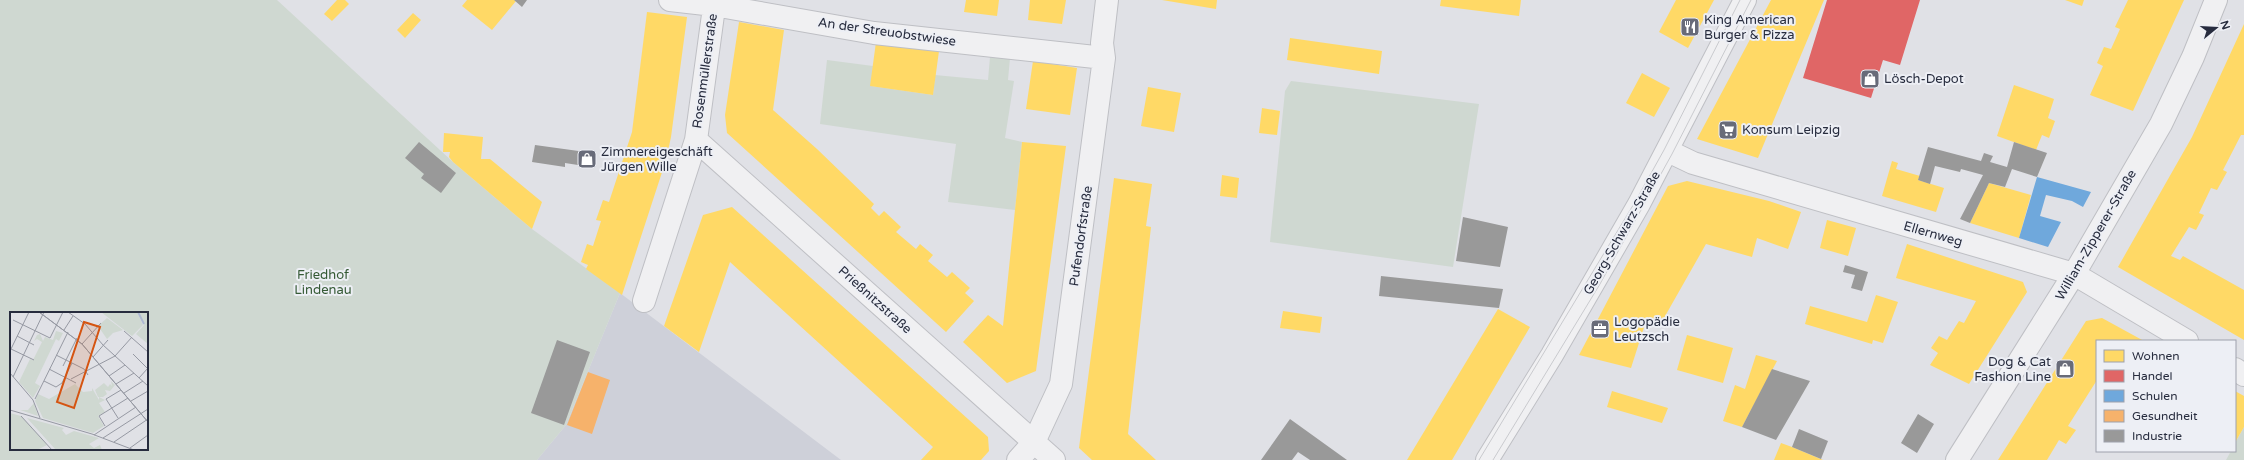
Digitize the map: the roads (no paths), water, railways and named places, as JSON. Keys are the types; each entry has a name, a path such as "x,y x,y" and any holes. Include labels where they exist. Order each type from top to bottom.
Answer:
{"street":[{"name":"An der Streuobstwiese","path":"670,0 714,3 874,33 1104,58"},
{"name":"Pufendorfstraße","path":"1018,460 1034,442 1061,384 1104,58 1102,43 1107,0"},
{"name":"Georg-Schwarz-Straße","path":"1487,460 1552,354 1668,151 1745,0"},
{"name":"William-Zipperer-Straße","path":"1957,460 2074,274 2161,124 2193,57 2216,0"},
{"name":"Rosenmüllerstraße","path":"644,301 696,140 714,3"},
{"name":"Prießnitzstraße","path":"696,140 1054,460"},
{"name":"Ellernweg","path":"1668,151 1693,163 2074,274 2185,340"}],"tram line":[{"path":"1479,460 1635,202 1664,150 1740,0"},
{"path":"1493,460 1600,284 1672,154 1751,0"}],"place":[{"name":"King American Burger & Pizza","path":"1690,27"},
{"name":"Lösch-Depot","path":"1870,79"},
{"name":"Konsum Leipzig","path":"1728,130"},
{"name":"Zimmereigeschäft Jürgen Wille","path":"587,159"},
{"name":"Logopädie Leutzsch","path":"1600,329"},
{"name":"Dog & Cat Fashion Line","path":"2065,369"}],"park label":[{"name":"Friedhof Lindenau","path":"323,282"}]}
